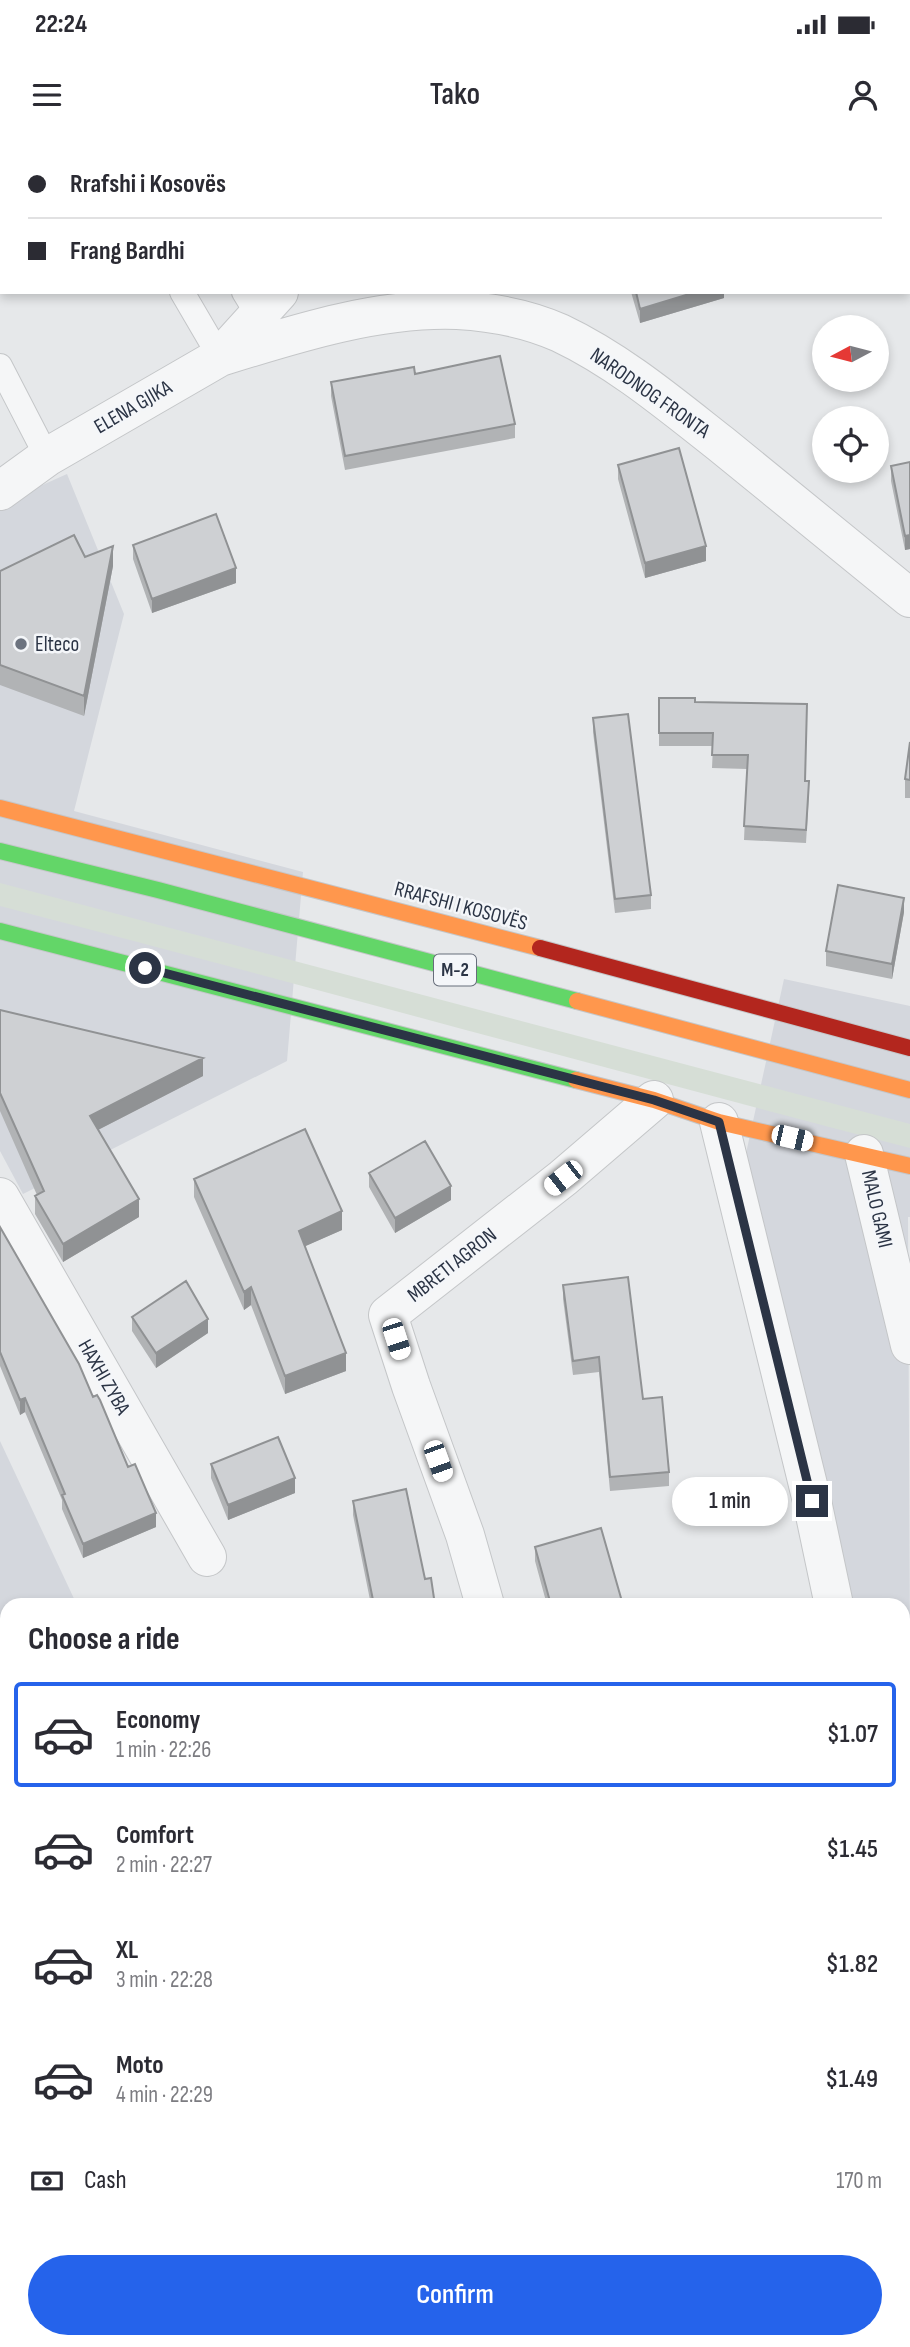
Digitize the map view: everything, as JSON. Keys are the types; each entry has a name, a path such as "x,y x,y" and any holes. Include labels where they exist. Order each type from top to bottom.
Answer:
{"main road":[{"name":"RRAFSHI I KOSOVËS","path":"0,808 493,935 910,1048"},
{"name":"M-2","path":"0,851 159,890 910,1090"},
{"path":"0,931 654,1100 719,1122 910,1166"}],"street":[{"name":"ELENA GJIKA","path":"0,491 47,457 220,357 260,300"},
{"name":"NARODNOG FRONTA","path":"220,357 406,302 504,316 559,332 612,363 673,406 910,598"},
{"name":"MBRETI AGRON","path":"483,1598 465,1535 388,1315 563,1178 654,1100"},
{"path":"719,1122 812,1501 833,1598"},
{"name":"MALO GAMI","path":"864,1154 910,1345"},
{"name":"HAXHI ZYBA","path":"0,1197 208,1557"}],"lane":[{"path":"183,294 220,357"},
{"path":"0,366 47,457"}],"shaded area":[{"path":"67,474 124,614 74,811 303,872 287,1061 23,1194 0,1151 0,504"},
{"path":"0,883 910,1124 910,1148 0,906"},
{"path":"784,979 910,1006 910,1598 852,1598 740,1181"},
{"path":"0,1441 74,1598 0,1598"}],"building":[{"path":"636,294 689,294 640,309"},
{"path":"500,356 515,424 345,456 331,382 414,367 415,374"},
{"path":"679,448 706,546 645,563 618,465"},
{"path":"910,462 910,535 905,536 891,466"},
{"path":"216,514 236,568 152,599 133,545"},
{"path":"74,535 85,557 113,546 84,696 0,665 0,571"},
{"path":"659,698 695,698 695,702 807,704 805,781 809,781 806,830 744,826 748,755 712,755 713,733 659,733"},
{"path":"628,714 651,895 615,899 593,718"},
{"path":"910,742 910,780 905,779"},
{"path":"838,885 904,898 892,964 826,951"},
{"path":"0,1010 203,1058 90,1116 139,1199 63,1244 35,1196 44,1191 0,1093"},
{"path":"305,1129 342,1211 299,1231 346,1353 285,1376 251,1287 244,1292 194,1179"},
{"path":"425,1141 451,1186 395,1218 369,1173"},
{"path":"0,1227 79,1364 93,1397 97,1395 100,1400 128,1467 135,1464 156,1513 83,1544 25,1398 20,1400 0,1352"},
{"path":"628,1277 643,1399 662,1397 669,1472 610,1477 599,1357 573,1361 563,1285"},
{"path":"186,1281 208,1319 156,1353 132,1317"},
{"path":"278,1437 295,1478 228,1505 211,1464"},
{"path":"406,1489 425,1579 431,1578 434,1598 373,1598 353,1501"},
{"path":"601,1528 621,1598 549,1598 535,1547"}],"traffic: fast":[{"path":"0,851 577,1001"},
{"path":"0,931 576,1080"}],"traffic: slow":[{"path":"0,808 540,948"},
{"path":"577,1001 910,1090"},
{"path":"576,1080 654,1100 719,1122 910,1166"}],"traffic: jam":[{"path":"540,948 910,1048"}],"place":[{"name":"Elteco","path":"21,644"}],"route":[{"path":"145,968 654,1100 719,1122 812,1501"}]}
